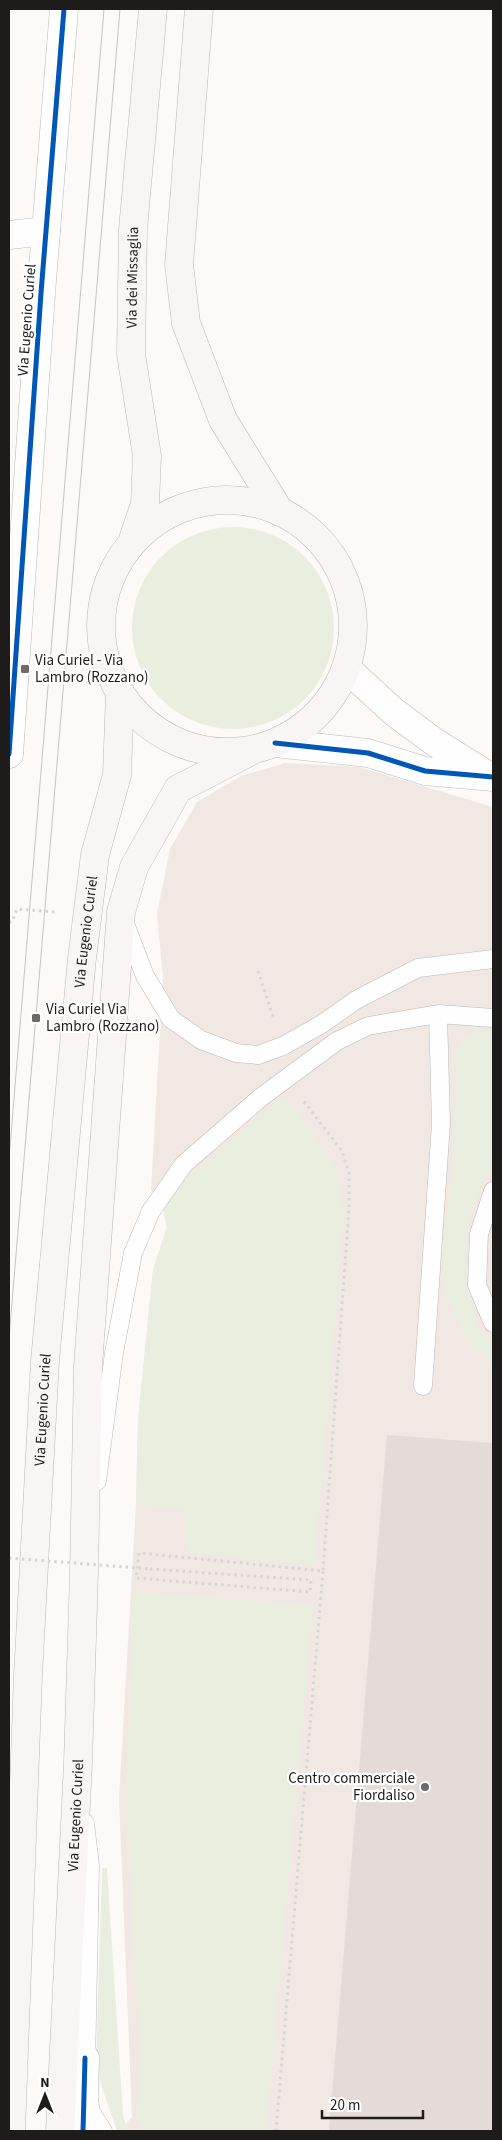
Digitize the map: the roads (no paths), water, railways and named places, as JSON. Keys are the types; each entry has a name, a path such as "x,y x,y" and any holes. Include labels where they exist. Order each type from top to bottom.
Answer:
{"main road":[{"name":"Via dei Missaglia","path":"132,544 162,518 190,505 206,502 237,501 260,505 280,512 296,520 320,541 338,566 345,581 353,611 354,627 346,668 334,694 314,718 289,736 265,746 221,752 182,744 168,738 142,720 120,693 103,653 100,622 102,606 111,576 137,533 145,504 147,456 130,354 133,229 153,9"},
{"name":"Via dei Missaglia","path":"199,9 179,265 186,323 223,420 280,512"},
{"name":"Via Eugenio Curiel","path":"11,2131 28,1676 45,1361 80,977 95,855 118,775 120,693"},
{"name":"Via Eugenio Curiel","path":"60,2131 78,1763 88,1366 121,912 134,867 178,789 265,746"},
{"path":"9,1804 28,1676"}],"street":[{"name":"Via Eugenio Curiel","path":"9,744 64,9"},
{"path":"9,236 46,231"},
{"path":"346,668 394,712 433,741 491,777"},
{"path":"265,746 368,753 426,770 491,777"},
{"path":"83,2131 85,2058"}],"lane":[{"path":"121,912 145,976 171,1019 201,1040 236,1053 258,1055 283,1046 322,1024 356,1000 418,968 493,959"},
{"path":"423,1386 441,1123 438,1014"},
{"path":"84,1573 114,1353 133,1253 151,1210 184,1164 260,1098 291,1074 337,1041 368,1026 438,1014 493,1018"},
{"path":"493,1190 479,1234 477,1285 493,1324"},
{"path":"78,1763 90,1866 85,2058 90,2112 103,2131"}],"tram line":[{"path":"9,1159 104,9"},
{"path":"9,1339 120,9"}],"place":[{"name":"Via Curiel - Via Lambro (Rozzano)","path":"25,669"},
{"name":"Via Curiel Via Lambro (Rozzano)","path":"36,1018"},
{"name":"Centro commerciale Fiordaliso","path":"425,1787"}]}
